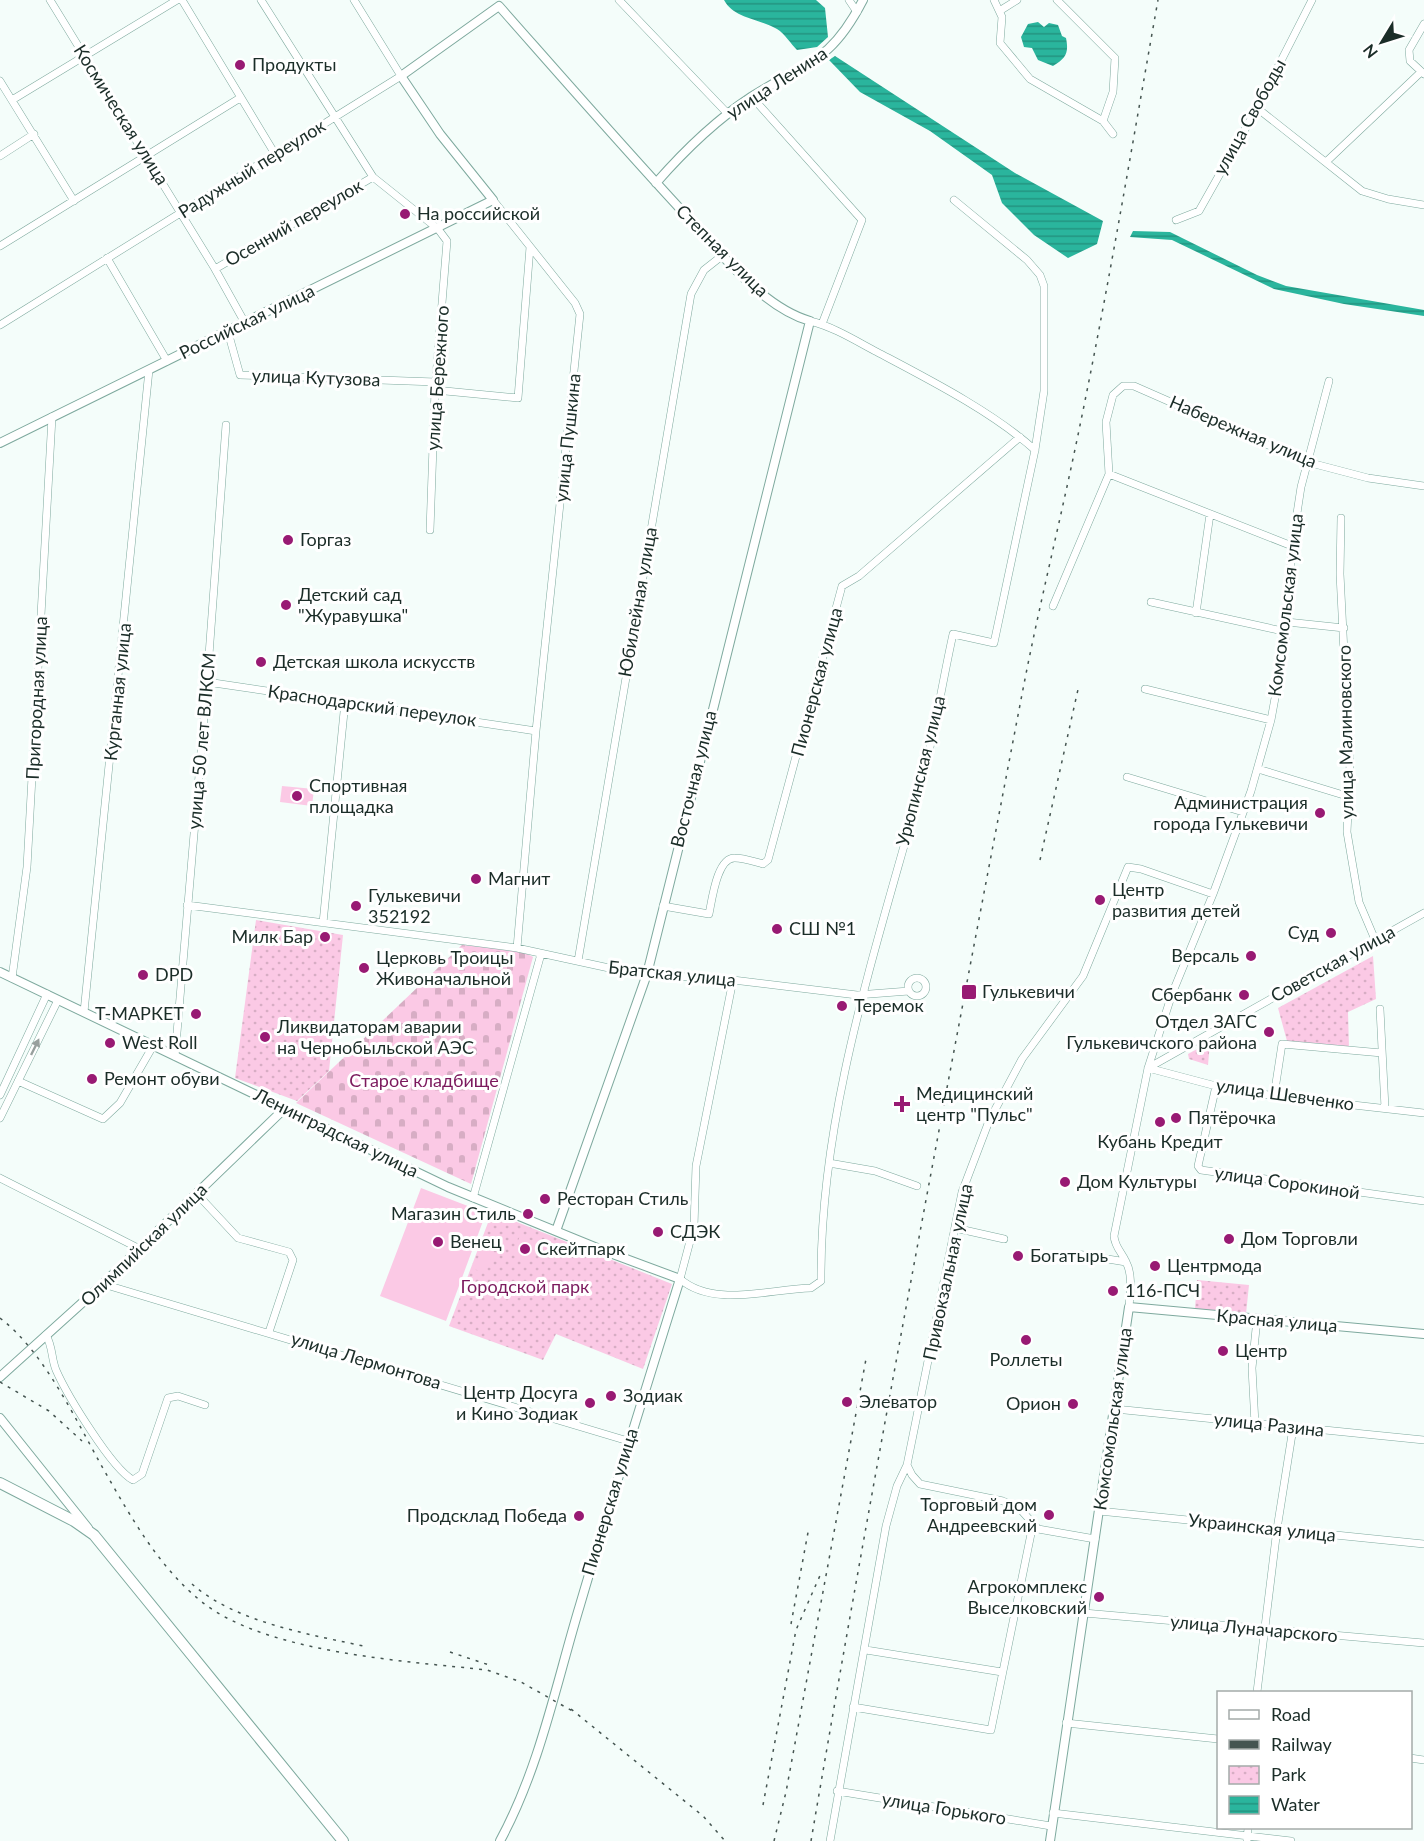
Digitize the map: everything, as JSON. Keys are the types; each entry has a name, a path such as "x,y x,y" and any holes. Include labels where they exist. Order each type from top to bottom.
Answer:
{"main road":[{"path":"0,1483 74,1521 94,1535 343,1841"}],"street":[{"name":"Космическая улица","path":"50,0 182,213 245,323"},
{"path":"12,100 86,58 177,0"},
{"path":"182,0 275,154"},
{"path":"261,0 373,177 438,229"},
{"name":"улица Пушкина","path":"354,0 440,134 575,303 580,314 536,730 517,948"},
{"path":"619,0 728,114"},
{"path":"849,0 857,12"},
{"name":"улица Ленина","path":"656,183 677,159 728,114 826,53 848,28 863,0"},
{"path":"994,0 1000,10 1000,43 1030,79 1103,121 1113,134"},
{"path":"1000,10 1017,0"},
{"path":"1057,0 1115,58 1113,92 1103,121"},
{"name":"улица Свободы","path":"1176,220 1199,211 1257,108 1312,0"},
{"name":"Радужный переулок","path":"0,325 401,76 497,3"},
{"name":"Степная улица","path":"497,3 656,183 763,295 794,317 822,324 924,376 1020,437 1035,450"},
{"path":"1327,161 1422,73 1410,61 1409,50 1424,24"},
{"path":"0,81 74,201"},
{"path":"752,97 862,220 822,324"},
{"path":"0,246 240,98"},
{"path":"1257,108 1362,190 1388,200 1424,206"},
{"path":"0,156 34,134"},
{"name":"Осенний переулок","path":"215,269 373,177"},
{"name":"Российская улица","path":"0,442 493,200"},
{"name":"Урюпинская улица","path":"680,1279 690,1287 713,1294 811,1288 821,1281 822,1213 829,1163 864,994 921,782 953,634 994,643 1035,450 1044,391 1044,286 1040,275 1027,260 954,200"},
{"name":"улица Бережного","path":"430,530 435,386 447,241 438,229"},
{"name":"улица Кутузова","path":"228,332 240,375 435,386 518,398 530,247"},
{"name":"Юбилейная улица","path":"578,961 691,294 704,270 723,255"},
{"path":"107,258 167,361"},
{"name":"Восточная улица","path":"556,1231 647,974 810,321"},
{"name":"Курганная улица","path":"84,1012 149,370"},
{"name":"Комсомольская улица","path":"1050,1841 1129,1307 1130,1278 1126,1262 1119,1252 1114,1236 1148,1068 1172,994 1244,812 1271,720 1287,632 1292,546 1307,462 1329,381"},
{"name":"Набережная улица","path":"1109,474 1106,422 1113,395 1123,386 1134,386 1307,462 1368,478 1424,486"},
{"name":"Пригородная улица","path":"12,978 27,867 52,417"},
{"name":"улица 50 лет ВЛКСМ","path":"175,1056 226,425"},
{"name":"Пионерская улица","path":"663,906 709,914 720,869 726,860 734,858 763,864 768,860 842,586 860,576 1020,437"},
{"path":"1053,606 1109,474 1292,546"},
{"path":"1197,613 1210,514"},
{"name":"улица Малиновского","path":"1341,518 1339,551 1350,797 1347,832 1359,902 1376,942"},
{"path":"1151,602 1287,632"},
{"path":"1287,622 1344,628"},
{"name":"Краснодарский переулок","path":"207,682 536,730"},
{"path":"1145,689 1271,720"},
{"path":"323,923 345,702"},
{"path":"1258,769 1350,797"},
{"path":"1127,777 1244,812"},
{"name":"Привокзальная улица","path":"830,1841 837,1791 866,1650 886,1526 897,1486 907,1465 962,1192 989,1121 1031,1044 1083,976 1121,878 1128,867 1142,869 1213,894"},
{"name":"Братская улица","path":"187,905 517,948 647,974 734,980 864,994 909,991"},
{"name":"Советская улица","path":"1148,1068 1424,913"},
{"path":"473,1198 541,954"},
{"name":"Ленинградская улица","path":"0,972 473,1198 680,1279"},
{"name":"Пионерская улица","path":"500,1841 532,1768 555,1700 566,1653 628,1441 680,1279 694,1226 696,1166 734,980"},
{"path":"0,1095 47,994"},
{"path":"0,1118 58,1000"},
{"path":"1380,1009 1385,1108"},
{"path":"1274,1096 1282,1044 1382,1053"},
{"path":"18,1081 103,1119 120,1103 153,1046"},
{"name":"улица Шевченко","path":"1148,1068 1216,1086 1274,1096 1424,1113"},
{"path":"0,1073 9,1077"},
{"name":"улица Сорокиной","path":"1216,1086 1205,1126 1198,1166 1201,1170 1424,1201"},
{"name":"Олимпийская улица","path":"0,1377 103,1284 284,1109"},
{"path":"829,1163 875,1171 917,1186"},
{"path":"0,1178 140,1248"},
{"path":"197,1194 238,1238 289,1252 293,1260 269,1332"},
{"path":"955,1228 1004,1239"},
{"path":"1077,1254 1126,1262"},
{"name":"улица Лермонтова","path":"103,1284 628,1441"},
{"name":"Красная улица","path":"1129,1307 1424,1334"},
{"path":"1256,1424 1252,1368 1257,1319"},
{"path":"46,1335 53,1351 59,1376 111,1461 123,1474 133,1480 142,1474 168,1398 178,1396 205,1405"},
{"name":"улица Разина","path":"1115,1410 1424,1440"},
{"path":"0,1418 94,1535"},
{"path":"1257,1691 1276,1529 1293,1428"},
{"path":"907,1465 920,1484 1003,1501 1020,1509 1038,1529 1095,1539"},
{"name":"Украинская улица","path":"1100,1511 1424,1544"},
{"path":"853,1707 991,1730 1033,1524"},
{"name":"улица Луначарского","path":"1084,1613 1424,1643"},
{"path":"866,1650 1002,1672"},
{"path":"1066,1723 1217,1739"},
{"name":"улица Горького","path":"837,1791 1051,1826"},
{"path":"1053,1813 1248,1834 1291,1841"}],"green space":[{"name":"Спортивная площадка","path":"282,786 314,789 312,806 280,802"},
{"path":"256,920 343,935 329,1071 297,1101 235,1078"},
{"name":"Старое кладбище","path":"462,945 522,951 533,957 471,1184 296,1103"},
{"path":"1373,956 1376,999 1348,1012 1349,1048 1287,1041 1278,1008"},
{"path":"1210,1042 1208,1065 1189,1059 1188,1054"},
{"name":"Венец","path":"421,1188 486,1213 446,1321 380,1296"},
{"name":"Городской парк","path":"492,1212 672,1284 643,1369 556,1334 543,1360 449,1326"},
{"name":"Скейтпарк","path":"520,1236 538,1243 530,1261 512,1254"},
{"path":"484,1243 495,1247 485,1273 474,1269"},
{"path":"1197,1280 1249,1285 1246,1314 1195,1309"}],"water":[{"path":"724,0 816,0 825,8 828,37 817,47 797,50 777,29 741,15 728,6"},
{"path":"1038,22 1044,27 1049,23 1058,25 1062,36 1066,38 1066,55 1053,66 1038,60 1032,48 1024,47 1021,37 1028,24"},
{"path":"835,56 1015,173 1103,221 1097,244 1068,258 1034,235 1002,203 992,175 930,131 860,92 829,60"},
{"path":"1133,231 1170,232 1257,275 1286,286 1424,310 1424,316 1344,304 1274,289 1172,240 1130,237"}],"railway":[{"path":"811,1841 941,1117 1024,684 1097,341 1158,0"},
{"path":"1040,860 1079,685"},
{"path":"0,1318 16,1332 44,1366 133,1519 157,1555 186,1588 202,1602 229,1619 262,1633 299,1644 378,1658 487,1670 521,1682 576,1713"},
{"path":"774,1841 786,1792 866,1359"},
{"path":"0,1382 49,1411 82,1441"},
{"path":"791,1624 809,1527"},
{"path":"763,1805 796,1630 822,1571"},
{"path":"192,1584 230,1609 253,1618 276,1626 368,1647"},
{"path":"450,1652 489,1665"},
{"path":"571,1709 703,1816 725,1841"}],"place":[{"name":"Продукты","path":"240,65"},
{"name":"На российской","path":"405,214"},
{"name":"Горгаз","path":"288,540"},
{"name":"Детский сад \"Журавушка\"","path":"286,605"},
{"name":"Детская школа искусств","path":"261,662"},
{"name":"Спортивная площадка","path":"297,796"},
{"name":"Администрация города Гулькевичи","path":"1320,813"},
{"name":"Магнит","path":"476,879"},
{"name":"Центр развития детей","path":"1100,900"},
{"name":"Гулькевичи 352192","path":"356,906"},
{"name":"СШ №1","path":"777,929"},
{"name":"Суд","path":"1331,933"},
{"name":"Милк Бар","path":"325,937"},
{"name":"Версаль","path":"1251,956"},
{"name":"Церковь Троицы Живоначальной","path":"364,968"},
{"name":"DPD","path":"143,975"},
{"name":"Гулькевичи","path":"969,992"},
{"name":"Сбербанк","path":"1244,995"},
{"name":"Теремок","path":"842,1006"},
{"name":"Т-МАРКЕТ","path":"196,1014"},
{"name":"Отдел ЗАГС Гулькевичского района","path":"1269,1032"},
{"name":"Ликвидаторам аварии на Чернобыльской АЭС","path":"265,1037"},
{"name":"West Roll","path":"110,1043"},
{"name":"Ремонт обуви","path":"92,1079"},
{"name":"Медицинский центр \"Пульс\"","path":"902,1104"},
{"name":"Пятёрочка","path":"1176,1118"},
{"name":"Кубань Кредит","path":"1160,1122"},
{"name":"Дом Культуры","path":"1065,1182"},
{"name":"Ресторан Стиль","path":"545,1199"},
{"name":"Магазин Стиль","path":"528,1214"},
{"name":"СДЭК","path":"658,1232"},
{"name":"Дом Торговли","path":"1229,1239"},
{"name":"Венец","path":"438,1242"},
{"name":"Скейтпарк","path":"525,1249"},
{"name":"Богатырь","path":"1018,1256"},
{"name":"Центрмода","path":"1155,1266"},
{"name":"116-ПСЧ","path":"1113,1291"},
{"name":"Роллеты","path":"1026,1340"},
{"name":"Центр","path":"1223,1351"},
{"name":"Зодиак","path":"611,1396"},
{"name":"Элеватор","path":"847,1402"},
{"name":"Центр Досуга и Кино Зодиак","path":"590,1403"},
{"name":"Орион","path":"1073,1404"},
{"name":"Торговый дом Андреевский","path":"1049,1515"},
{"name":"Продсклад Победа","path":"579,1516"},
{"name":"Агрокомплекс Выселковский","path":"1099,1597"}]}
